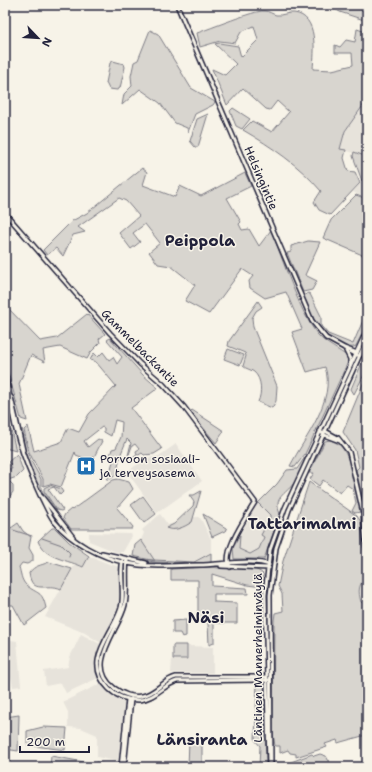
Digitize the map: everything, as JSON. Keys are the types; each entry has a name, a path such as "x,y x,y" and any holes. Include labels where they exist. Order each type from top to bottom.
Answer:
{"main road":[{"name":"Helsingintie","path":"177,5 312,321 320,333 344,349 358,354"},
{"name":"Gammelbackantie","path":"5,213 110,333 140,364 163,384 184,407 255,502 233,539 229,555 229,565"},
{"name":"Läntinen Mannerheiminväylä","path":"268,679 272,567 280,531 324,433 367,330"},
{"name":"Läntinen Mannerheiminväylä","path":"270,767 265,595 268,564 277,527 349,370 367,341"},
{"path":"344,349 350,359 349,370"},
{"path":"5,374 17,435 23,456 40,495 74,538 97,552 125,561 153,565 268,564 272,567"},
{"path":"320,431 342,442 350,457 363,513 367,552"},
{"path":"125,561 121,606 101,649 98,667 100,677 106,687 115,694 130,698 145,699 153,696 171,681 268,679"},
{"path":"229,565 267,569 272,567"},
{"path":"121,767 130,698"},
{"path":"124,767 130,698"}],"shaded area":[{"path":"329,5 367,5 367,100 345,131 340,149 346,150 344,158 348,171 355,172 360,183 330,215 319,210 314,202 321,191 304,173 275,150 243,130 252,121 272,132 289,112 277,101 270,110 266,109 243,88 227,105 212,69 225,75 236,64 215,44 219,43 238,46 241,57 258,40 254,26 241,32 235,43 220,41 200,47 197,33 259,11 266,11 275,15 294,13 302,16 308,21 311,28 314,45 313,69 332,70 353,65 352,53 335,53 335,45 340,47 346,40 355,42 357,29 366,32 364,20 340,12"},
{"path":"150,30 158,34 191,88 215,102 213,105 195,114 188,132 187,128 175,123 160,103 140,89 122,105 124,94 132,86 131,76 134,62 138,60"},
{"path":"113,61 124,64 125,67 120,88 117,90 109,89 106,83 110,63"},
{"path":"367,100 367,157 340,149 345,131"},
{"path":"233,108 250,119 242,129 236,126 230,111"},
{"path":"208,114 198,147 195,147 190,141 197,119"},
{"path":"354,152 367,157 367,175 362,181 353,156"},
{"path":"142,168 147,172 143,185 175,197 180,186 201,196 245,173 251,186 227,198 241,222 239,224 242,230 249,229 259,246 271,230 292,285 311,325 321,338 348,357 348,362 305,454 295,467 290,466 311,431 323,405 327,380 325,367 307,372 292,332 302,329 286,292 265,298 250,288 249,281 253,276 242,269 209,314 185,301 195,285 171,266 158,264 149,252 160,243 145,224 133,233 140,242 131,249 119,233 139,216 126,201 119,198 78,227 85,232 73,235 63,256 56,248 47,255 43,250 72,221 87,213"},
{"path":"367,175 367,199 353,192"},
{"path":"356,195 367,199 367,257 323,238 331,220"},
{"path":"308,241 320,242 305,275 317,281 312,290 303,292 287,253 291,252 291,246"},
{"path":"308,293 310,294 321,316 321,326 328,334 353,344 367,311 367,324 356,346 350,347 341,344 327,336 313,318 303,296"},
{"path":"258,301 262,307 256,311 252,318 253,327 277,386 276,401 272,408 258,402 261,390 259,378 254,372 243,366 246,356 245,353 228,346 229,341"},
{"path":"5,305 40,341 57,338 87,314 105,334 99,339 100,343 91,352 87,359 60,347 43,350 45,362 31,355 19,384 27,421 21,419 5,361"},
{"path":"110,338 143,375 158,388 131,408 162,449 154,454 144,455 142,453 130,460 137,455 136,451 139,449 135,444 132,446 127,460 131,443 127,439 120,459 110,456 112,449 116,448 121,437 122,422 115,420 111,436 104,432 104,428 102,427 84,441 88,447 98,439 102,441 92,461 76,455 75,452 61,487 50,484 43,486 43,479 29,452 24,430 28,426 34,451 61,442 68,428 79,432 89,414 116,386 96,362 90,360 94,353 98,357 103,352 109,360 113,357 117,364 122,357 107,340"},
{"path":"228,349 244,355 240,365 224,359"},
{"path":"367,351 367,369 354,394 351,389"},
{"path":"367,374 367,508 365,508 356,470 359,467 355,450 343,432"},
{"path":"192,410 224,431 216,443 190,412"},
{"path":"22,429 31,461 41,479 41,489 57,511 50,504 37,485 24,450"},
{"path":"11,430 16,451 5,448 5,434"},
{"path":"330,440 342,447 349,461 360,499 360,512 355,513 352,511 356,503 353,489 347,485 340,493 323,480 319,486 310,479 314,473 309,473 325,441"},
{"path":"176,444 202,481 157,513 127,472 146,458 159,456"},
{"path":"17,454 23,471 17,477 5,481 5,469 12,469 10,463 7,463"},
{"path":"305,457 296,480 279,500 278,508 280,514 264,559 234,559 233,548 240,535 239,549 250,554 259,549 264,537 261,535 270,518 270,515 258,503 277,484 287,470 297,469"},
{"path":"114,459 119,461 118,467 121,471 107,480 109,474"},
{"path":"118,479 129,482 133,489 117,508 133,527 132,529 71,529 63,518 65,514 113,480"},
{"path":"10,482 13,485 13,492 7,500 5,499 5,483"},
{"path":"309,482 357,516 361,522 363,547 367,559 367,577 360,585 359,594 361,602 367,606 367,728 366,735 338,743 337,740 325,744 327,747 296,757 296,754 290,753 288,750 280,753 280,746 275,746 273,733 274,621 275,613 283,611 282,594 278,586 283,561"},
{"path":"50,485 61,489 63,492 60,495 54,487 48,489 63,510 61,511 57,510 44,491 44,488"},
{"path":"201,491 192,522 176,529 166,528 174,524 193,506 194,502 189,495 194,495"},
{"path":"143,496 156,514 144,523 131,505"},
{"path":"258,503 270,515 270,518 262,535 264,537 259,549 250,554 239,549 240,535"},
{"path":"160,514 168,525 178,522 184,517 198,517 201,519 211,539 211,552 194,561 155,561 141,540 144,533 142,530"},
{"path":"203,514 226,528 227,530 212,537"},
{"path":"5,519 11,528 18,523 23,531 31,537 29,548 33,555 33,561 27,564 22,563 19,567 24,583 41,595 46,608 24,625 13,605 5,605"},
{"path":"52,528 55,528 69,542 89,556 83,567 58,558 46,552 41,547 38,541"},
{"path":"89,533 131,534 132,536 123,552 116,552 89,541"},
{"path":"141,540 155,561 133,556 135,545"},
{"path":"211,553 211,563 155,562 134,559 194,562"},
{"path":"89,556 120,567 120,606 101,643 85,633 45,617 75,564 83,567"},
{"path":"49,562 72,569 61,589 56,587 37,586 33,584 31,580 29,573 31,570"},
{"path":"213,567 246,568 258,571 263,574 263,587 247,585 212,574 212,586 247,588 248,594 214,594 214,602 237,603 237,623 214,623 214,643 209,645 208,623 198,621 198,580 171,580 171,569"},
{"path":"186,620 186,636 182,637 180,633 173,633 173,621"},
{"path":"81,634 100,644 96,658 98,678 66,693 61,683 46,686 44,671 68,667 70,657"},
{"path":"5,639 17,641 21,686 13,687 11,678 5,678"},
{"path":"173,645 187,645 187,659 173,659"},
{"path":"188,646 213,647 213,673 171,673 172,659 188,660"},
{"path":"257,682 263,682 264,685 266,767 259,767 260,746 255,740"},
{"path":"102,683 114,695 126,701 119,762 97,757 97,735 81,728 68,727 68,712 63,702"},
{"path":"19,715 18,751 5,749 5,717"},
{"path":"43,727 67,728 65,750 27,745 27,731"},
{"path":"189,740 202,740 202,767 188,767"},
{"path":"312,754 314,756 320,754 326,756 332,767 289,767 291,762"},
{"path":"51,756 95,764 96,762 112,767 50,767"}],"waterway":[{"path":"13,530 32,536"},
{"path":"42,538 62,545 70,553 69,557"}],"place":[{"name":"Porvoon sosiaali- ja terveysasema","path":"86,466"}],"district":[{"name":"Peippola","path":"200,240"},
{"name":"Tattarimalmi","path":"302,523"},
{"name":"Näsi","path":"206,617"},
{"name":"Länsiranta","path":"202,739"}]}
